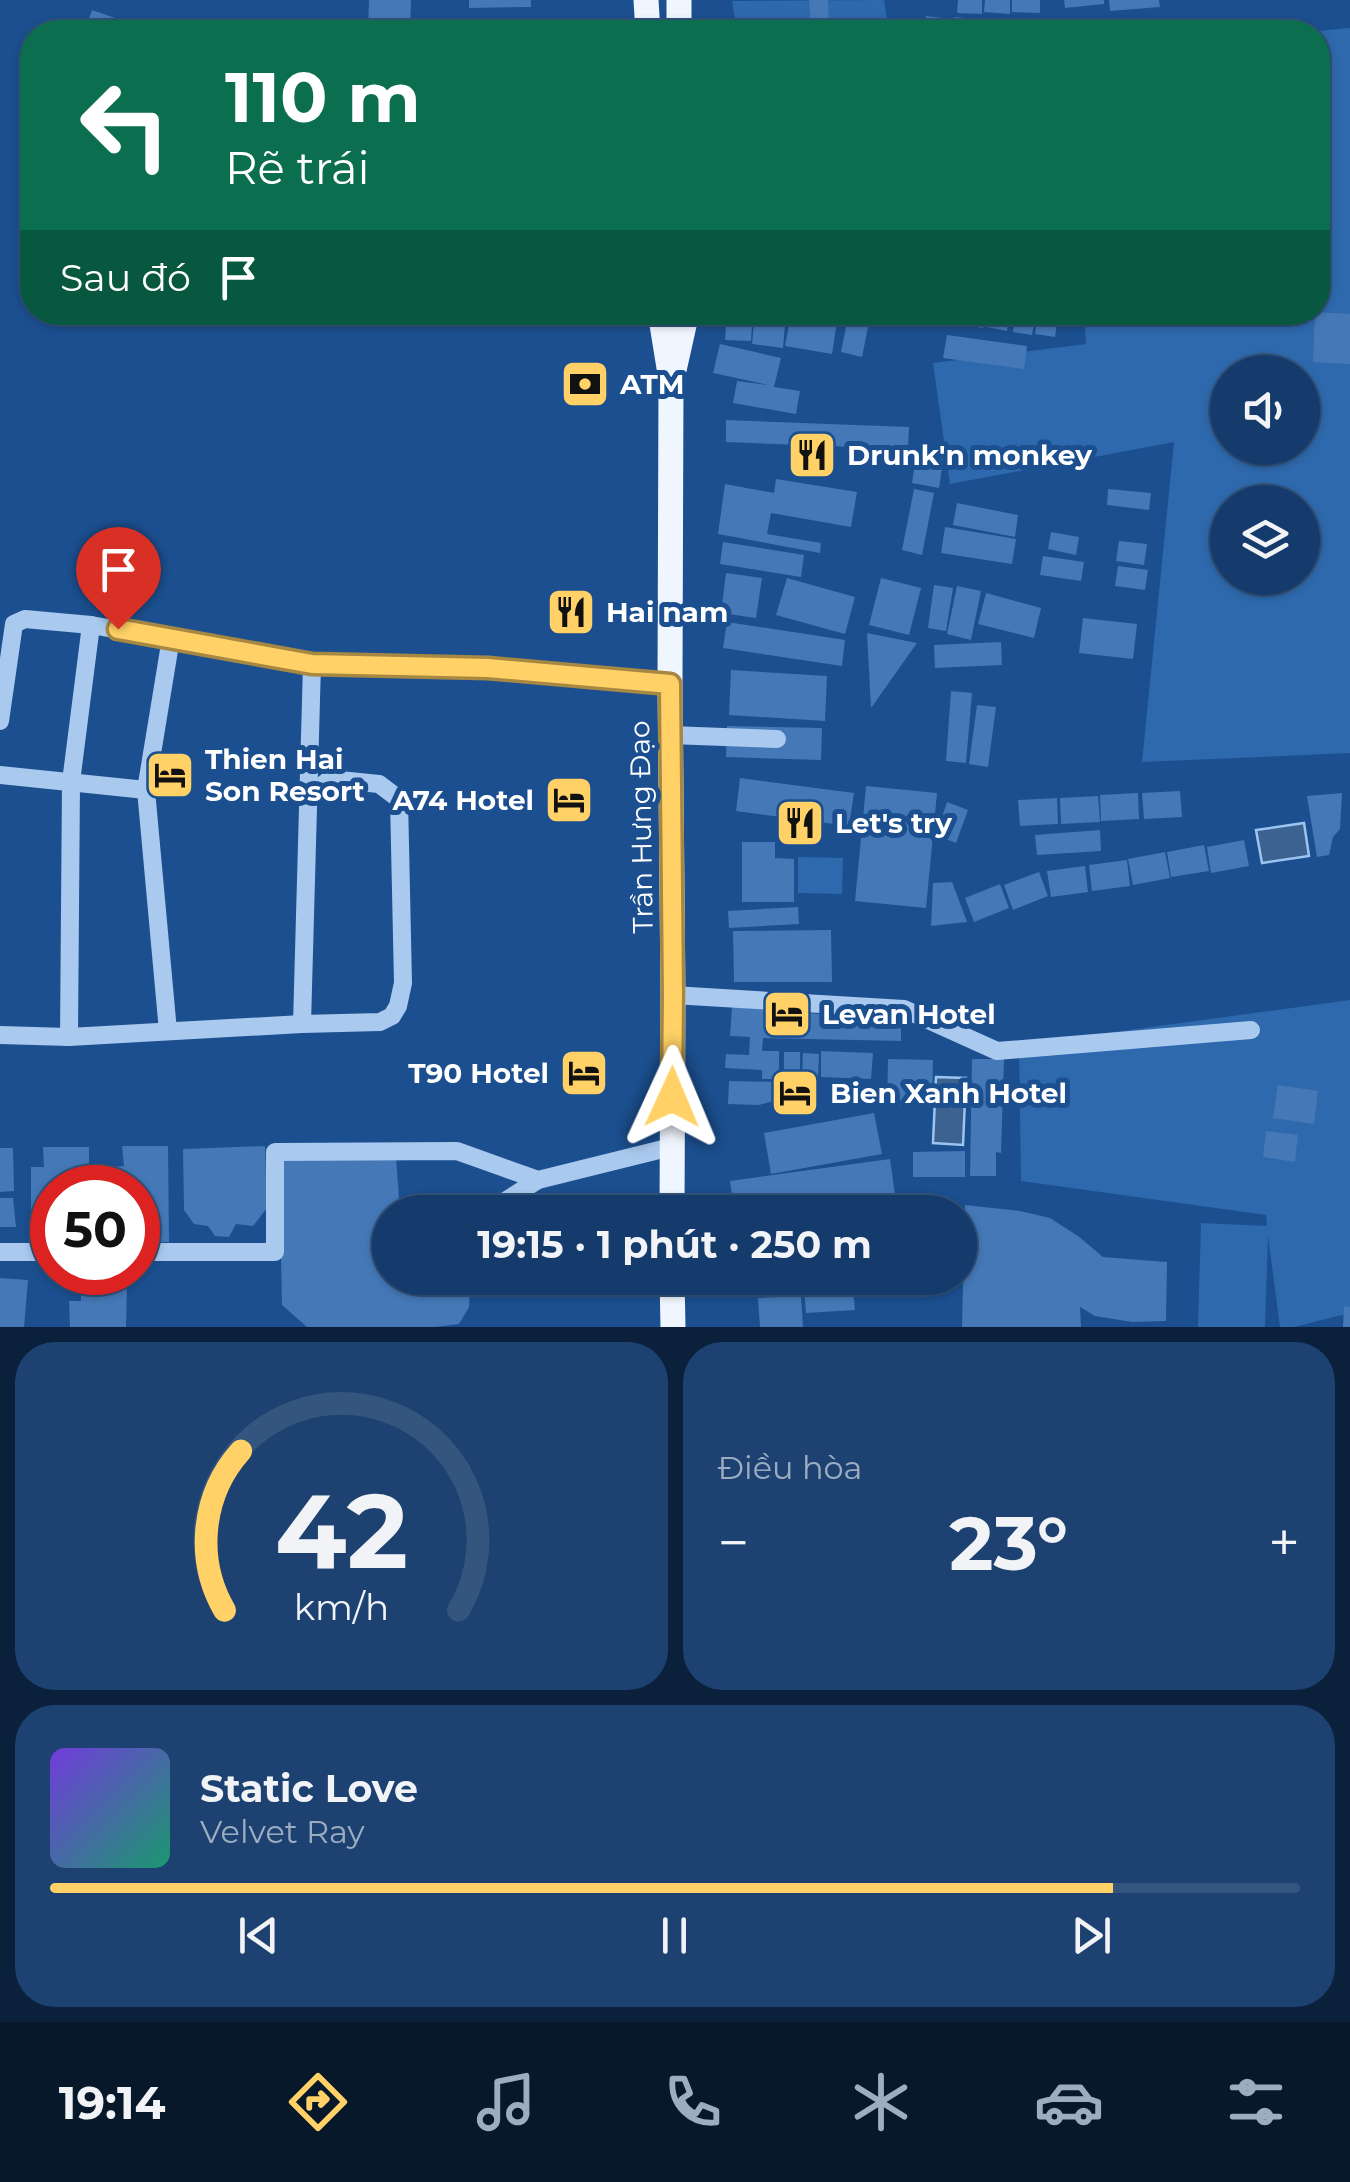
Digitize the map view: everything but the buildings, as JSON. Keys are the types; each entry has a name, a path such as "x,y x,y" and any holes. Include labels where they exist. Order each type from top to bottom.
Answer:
{"main road":[{"name":"Trần Hưng Đạo","path":"662,325 671,380 672,1195"},
{"name":"Trần Hưng Đạo","path":"671,380 684,325"},
{"path":"672,1295 672,1327"}],"street":[{"path":"0,722 14,624 25,619 91,625 312,664 488,668 670,684"},
{"path":"69,1037 70,782 91,625"},
{"path":"168,1031 146,790 172,638"},
{"path":"302,1024 312,664"},
{"path":"670,735 776,739"},
{"path":"0,775 146,790"},
{"path":"0,1035 69,1037 380,1022 392,1016 403,983 399,799 379,784 330,778 308,796"},
{"path":"673,994 904,1008 997,1051 1251,1030"},
{"path":"515,1195 538,1180 671,1147"},
{"path":"160,1252 275,1252 275,1152 457,1150 538,1180"},
{"path":"0,1252 30,1252"}],"shaded area":[{"path":"884,0 887,20 735,20 732,1"},
{"path":"1350,28 1350,753 1142,762 1174,442 950,484 933,363 1086,344 1085,325 1330,325 1330,30"},
{"path":"1304,823 1309,856 1262,863 1256,830"},
{"path":"798,857 843,858 842,894 798,893"},
{"path":"1350,1000 1350,1313 1280,1327 1268,1236 1265,1327 1198,1327 1201,1223 1267,1226 1266,1215 1021,1181 1019,1045"},
{"path":"936,1077 966,1078 963,1145 933,1143"}],"place":[{"name":"ATM","path":"585,384"},
{"name":"Drunk'n monkey","path":"812,455"},
{"name":"Hai nam","path":"571,612"},
{"name":"Thien Hai Son Resort","path":"170,775"},
{"name":"A74 Hotel","path":"569,800"},
{"name":"Let's try","path":"800,823"},
{"name":"Levan Hotel","path":"787,1014"},
{"name":"T90 Hotel","path":"584,1073"},
{"name":"Bien Xanh Hotel","path":"795,1093"}],"route":[{"path":"118,629 312,664 488,668 670,684 672,1097"}]}
